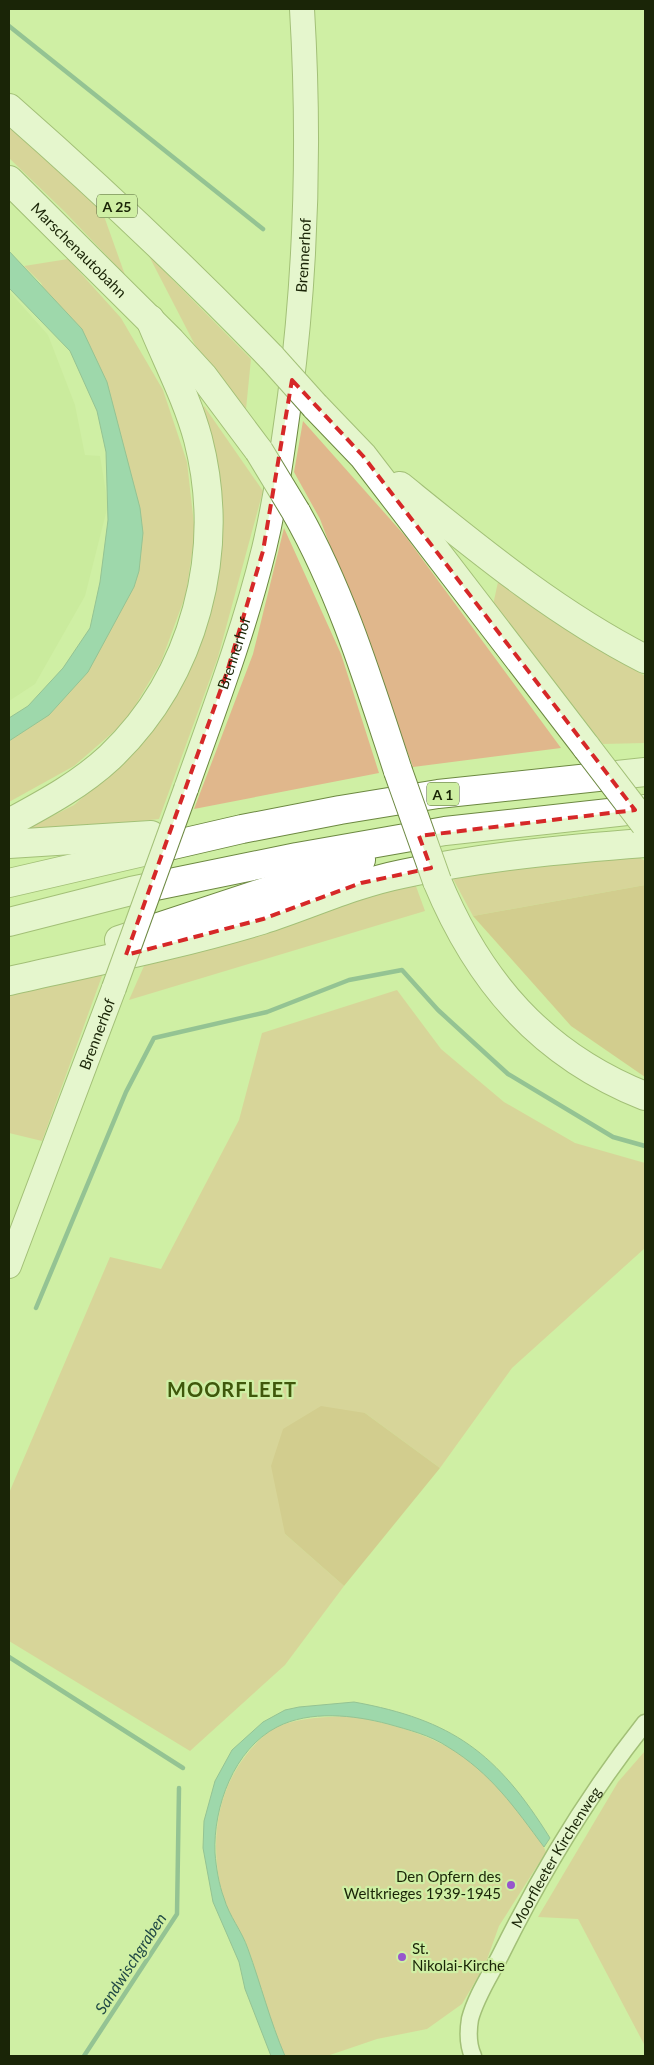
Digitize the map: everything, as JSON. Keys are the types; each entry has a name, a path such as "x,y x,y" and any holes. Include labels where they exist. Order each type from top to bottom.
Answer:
{"highway":[{"name":"A 25","path":"9,108 83,174 223,308 364,456"},
{"name":"Marschenautobahn","path":"9,180 150,319 203,376 258,451 296,512 323,564 342,609 437,881 467,946 497,990 519,1013 560,1049 587,1068 645,1096"},
{"path":"9,824 64,793 110,756 154,703 176,666 188,638 200,601 208,559 209,515 205,475 198,439 186,404 150,319"},
{"path":"364,456 526,586 613,643 645,659"},
{"path":"364,456 645,824"},
{"name":"A 1","path":"9,883 242,828 438,794 645,772"},
{"path":"9,922 186,879 445,831 645,810"},
{"path":"9,844 242,828"},
{"path":"9,976 445,831"},
{"path":"9,981 204,936 264,919 362,883 401,874 450,865 645,843"}],"street":[{"name":"Brennerhof","path":"9,1266 114,988 186,789 227,672 263,551 284,439 298,328 307,201 308,137 302,9"},
{"name":"Moorfleeter Kirchenweg","path":"473,2056 469,2029 474,2007 524,1907 554,1852 608,1770 645,1723"}],"highlighted area":[{"path":"292,380 363,456 635,810 419,836 431,868 361,883 263,919 126,955 227,672 263,551"}],"shaded area":[{"path":"9,123 99,202 125,275 65,212 9,158"},
{"path":"149,256 251,359 246,409 195,345"},
{"path":"68,259 121,318 163,390 187,462 195,533 186,594 161,662 126,721 74,766 9,802 9,741 49,715 88,672 140,508 41,283 24,266"},
{"path":"9,291 48,335 75,405 85,455 100,456 108,505 85,596 35,684 9,701"},
{"path":"204,406 263,491 218,657 159,819 35,833 23,831 74,805 137,750 169,702 206,613 201,411"},
{"path":"303,421 406,537 561,748 413,767 320,519 294,472"},
{"path":"284,528 341,654 379,773 194,809 253,654"},
{"path":"498,582 593,645 645,676 645,743 603,744 493,605"},
{"path":"633,853 645,861 645,885 473,916 452,877"},
{"path":"413,878 425,911 129,1000 147,959"},
{"path":"645,885 645,1077 571,1026 473,916"},
{"path":"106,965 42,1141 9,1133 9,994"},
{"path":"397,990 441,1049 504,1102 575,1143 645,1163 645,1248 512,1368 440,1468 365,1413 285,1534 344,1586 285,1665 190,1751 9,1641 9,1493 110,1257 161,1269 239,1120 262,1033"},
{"path":"321,1406 365,1413 440,1468 344,1586 285,1534 271,1466 283,1429"},
{"path":"351,1716 404,1729 426,1737 446,1746 465,1758 502,1791 538,1837 546,1852 499,1926 485,1965 462,2004 427,2029 377,2039 327,2056 285,2056 248,1948 223,1897 216,1858 218,1820 222,1801 238,1766 250,1750 267,1733 279,1726 297,1721"},
{"path":"645,1751 645,2046 578,1919 538,1917 618,1782"}],"water":[{"path":"9,251 82,329 107,382 140,508 143,533 139,571 134,587 88,672 49,715 9,741 9,718 28,706 63,668 90,628 100,582 108,520 106,452 97,411 70,351 9,288"},
{"path":"354,1702 419,1719 446,1731 469,1745 491,1762 511,1783 550,1838 544,1847 501,1792 477,1768 441,1743 419,1733 361,1718 318,1716 290,1722 277,1727 262,1737 238,1764 229,1781 218,1817 215,1853 219,1882 226,1905 253,1962 285,2056 271,2056 245,1989 239,1962 213,1902 203,1848 204,1821 215,1781 232,1750 263,1722 285,1710"}],"waterway":[{"path":"9,26 263,229"},
{"path":"36,1308 126,1092 154,1038 267,1012 349,980 402,970 438,1010 508,1074 613,1137 645,1146"},
{"path":"9,1657 183,1768"},
{"name":"Sandwischgraben","path":"84,2056 177,1914 179,1788"}],"place":[{"name":"Den Opfern des Weltkrieges 1939-1945","path":"511,1885"},
{"name":"St. Nikolai-Kirche","path":"402,1957"}],"district":[{"name":"MOORFLEET","path":"232,1389"}]}
